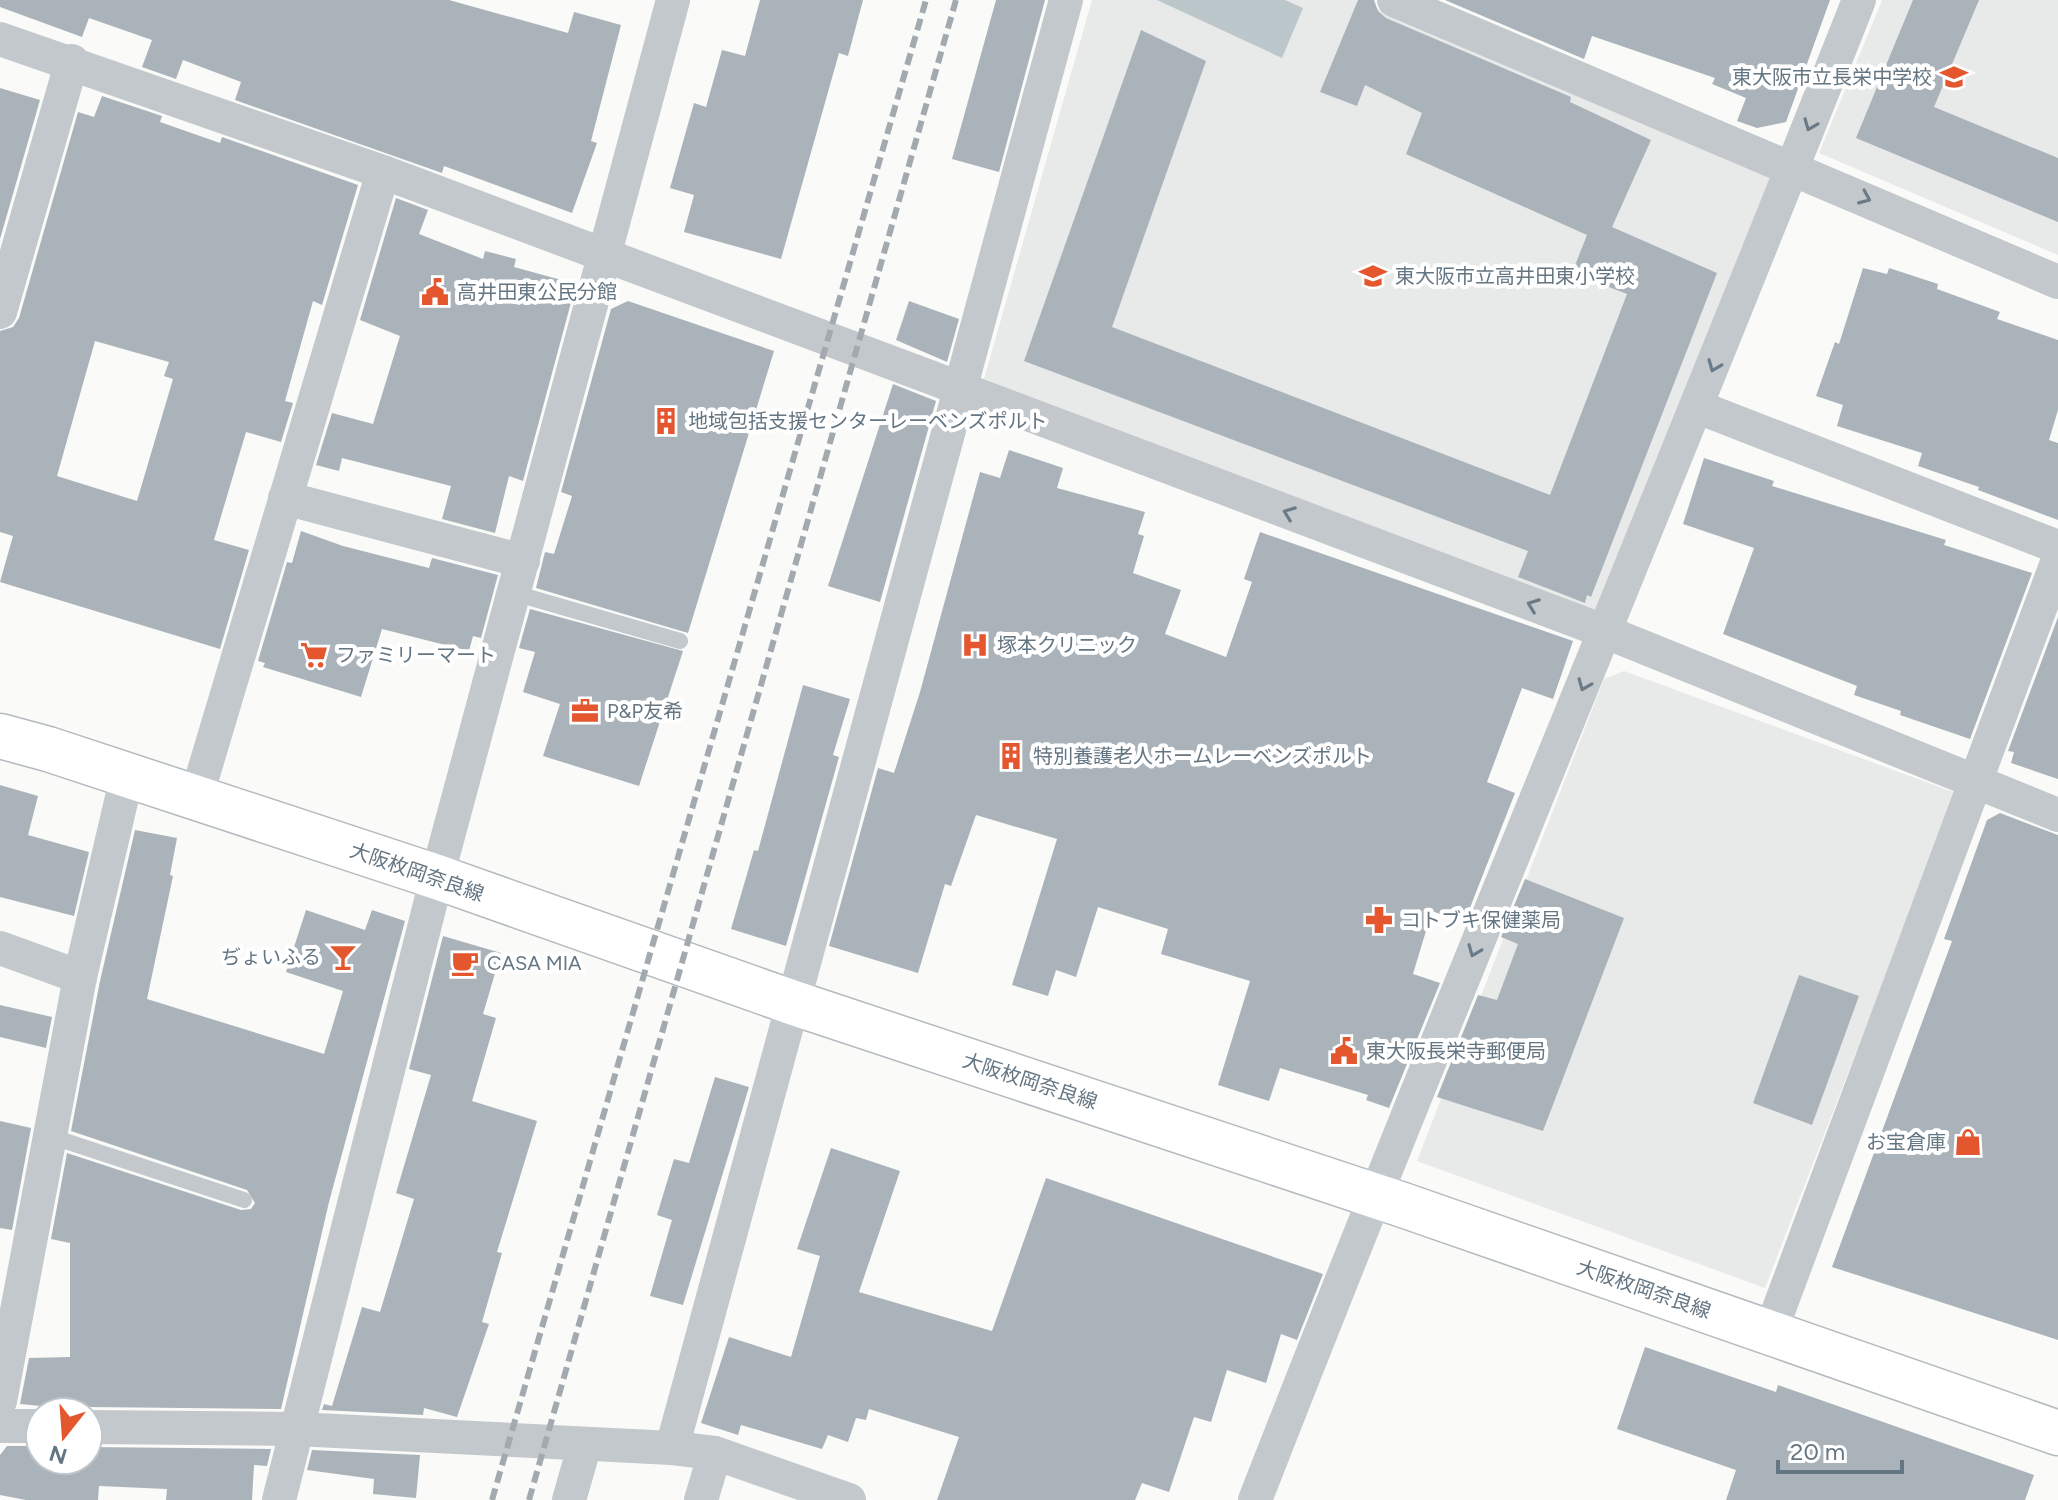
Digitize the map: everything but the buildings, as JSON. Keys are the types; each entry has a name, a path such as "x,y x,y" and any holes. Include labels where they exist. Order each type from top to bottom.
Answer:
{"main road":[{"name":"大阪枚岡奈良線","path":"0,736 437,877 794,1003 1374,1195 2058,1433"}],"street":[{"path":"279,1500 437,877 673,0"},
{"path":"672,1448 1066,0"},
{"path":"1255,1500 1374,1195 1698,407 1859,0"},
{"path":"1407,2 2058,282"},
{"path":"0,39 72,61 383,172 605,258 959,388 1606,632 1976,785 2058,815"},
{"path":"0,312 72,61"},
{"path":"196,798 383,172"},
{"path":"1698,407 2058,547"},
{"path":"285,498 518,577"},
{"path":"1770,1333 2058,560"},
{"path":"0,1401 80,977 127,776"},
{"path":"0,948 80,977"},
{"path":"0,1426 24,1426"},
{"path":"104,1427 296,1429 672,1448 715,1453 849,1500"},
{"path":"569,1500 585,1444"},
{"path":"701,1500 715,1453"}],"lane":[{"path":"518,577 680,641"},
{"path":"50,1136 244,1200"}],"shaded area":[{"name":"東大阪市立高井田東小学校","path":"1092,0 1356,0 1772,173 1601,614 984,379"},
{"path":"1157,0 1285,0 1303,8 1282,58"},
{"name":"東大阪市立長栄中学校","path":"1882,0 2058,0 2058,255 1819,153"},
{"path":"1624,671 1956,793 1765,1288 1417,1161 1604,679"}],"railway":[{"path":"492,1500 926,0"},
{"path":"529,1500 956,0"}],"place":[{"name":"東大阪市立長栄中学校","path":"1954,77"},
{"name":"東大阪市立高井田東小学校","path":"1373,276"},
{"name":"高井田東公民分館","path":"435,292"},
{"name":"地域包括支援センターレーベンズポルト","path":"666,421"},
{"name":"塚本クリニック","path":"975,645"},
{"name":"ファミリーマート","path":"314,655"},
{"name":"P&P友希","path":"585,711"},
{"name":"特別養護老人ホームレーベンズポルト","path":"1011,756"},
{"name":"コトブキ保健薬局","path":"1379,920"},
{"name":"ぢょいふる","path":"343,957"},
{"name":"CASA MIA","path":"465,963"},
{"name":"東大阪長栄寺郵便局","path":"1344,1051"},
{"name":"お宝倉庫","path":"1968,1142"}]}
